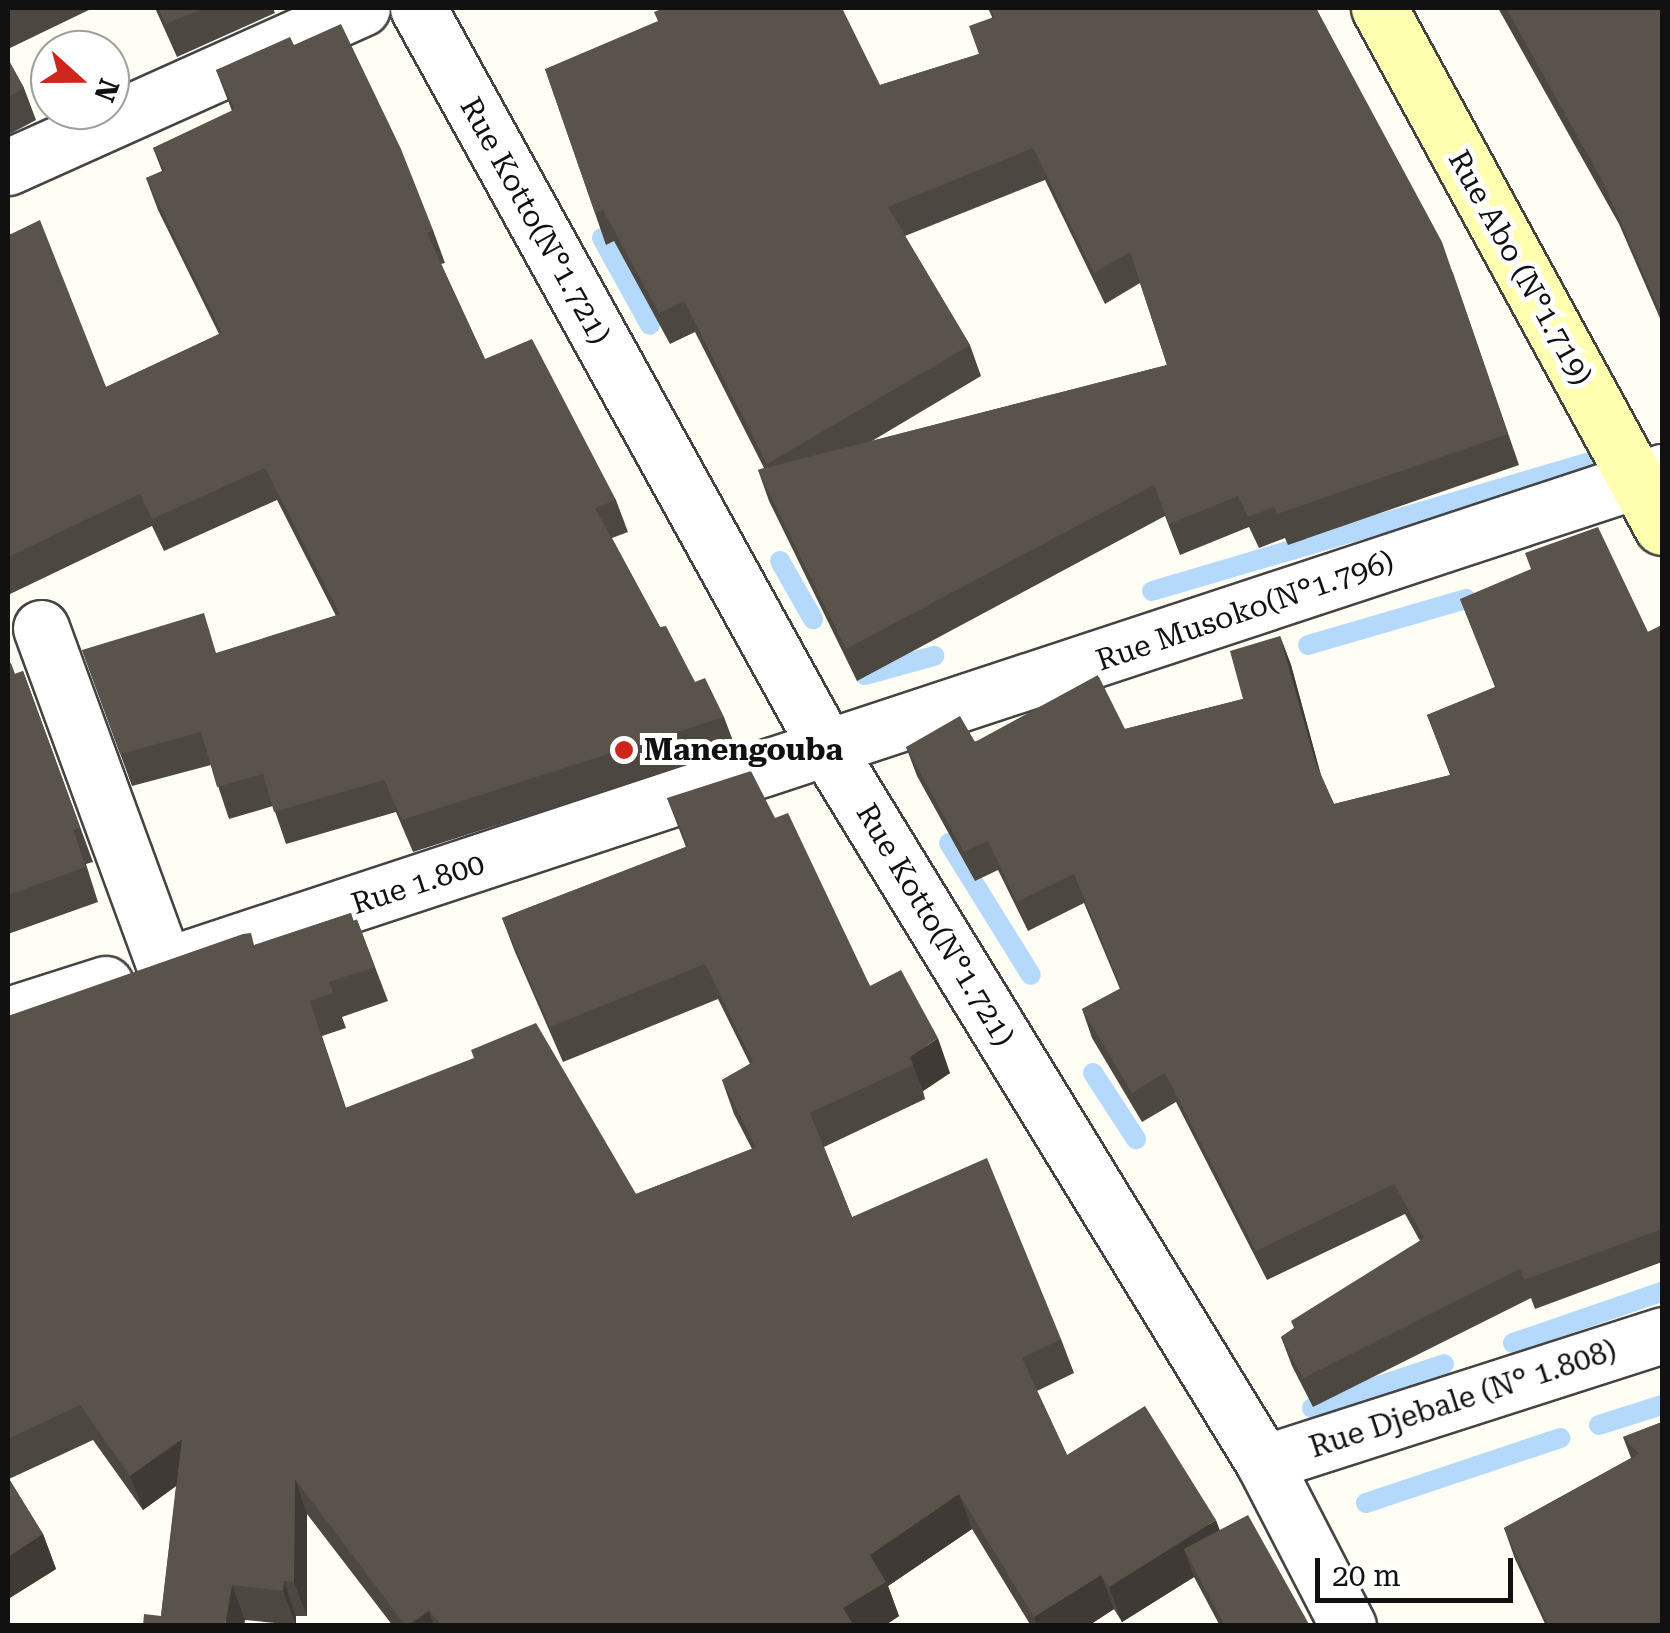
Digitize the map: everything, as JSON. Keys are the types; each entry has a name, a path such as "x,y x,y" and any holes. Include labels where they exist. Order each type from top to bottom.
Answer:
{"street":[{"path":"8,167 362,8"},
{"name":"Rue Kotto(N°1.721)","path":"418,8 828,752 1264,1463 1348,1626"},
{"name":"Rue Abo (N°1.719)","path":"1379,8 1648,476 1662,527"},
{"name":"Rue Musoko(N°1.796)","path":"828,752 1648,476"},
{"path":"41,628 164,965"},
{"name":"Rue 1.800","path":"8,1015 828,752"},
{"name":"Rue Djebale (N° 1.808)","path":"1264,1463 1662,1335"}],"building":[{"path":"158,8 204,8 166,24"},
{"path":"664,8 842,8 880,85 979,54 969,26 994,17 990,8 1316,8 1442,242 1508,434 1277,514 1274,507 1248,517 1238,496 1169,524 1154,485 846,649 758,470 1167,365 1130,252 1094,273 1033,148 888,207 970,345 767,464 684,301 659,313 603,210 595,213 545,69 658,21 654,12"},
{"path":"1506,8 1662,8 1662,316 1604,184"},
{"path":"341,24 401,149 433,230 427,233 485,359 532,339 616,500 595,508 660,627 666,626 695,682 705,678 724,717 402,820 384,780 274,812 263,774 217,787 201,732 120,754 82,650 204,613 216,653 340,614 265,468 152,519 140,494 8,557 8,230 9,235 40,220 106,387 222,333 146,178 165,170 153,148 235,109 216,70 290,37 294,45"},
{"path":"8,59 24,88 8,97"},
{"path":"1598,527 1648,632 1662,625 1662,1229 1524,1280 1520,1269 1303,1378 1281,1337 1294,1328 1291,1321 1424,1238 1394,1184 1256,1251 1165,1073 1132,1093 1082,1009 1121,988 1074,874 1017,902 988,841 964,852 906,747 960,716 975,742 1098,675 1125,729 1243,699 1230,651 1280,636 1315,761 1334,804 1451,775 1427,715 1496,687 1460,599 1531,569 1525,553"},
{"path":"11,663 15,674 23,671 80,827 73,830 86,867 8,895 8,664"},
{"path":"751,771 775,818 788,813 870,986 901,970 938,1038 910,1057 913,1065 810,1113 852,1217 987,1158 1061,1339 1022,1358 1067,1455 1145,1406 1216,1520 1109,1587 1101,1575 1034,1617 959,1494 870,1555 886,1582 843,1608 854,1626 442,1626 429,1611 406,1626 295,1479 294,1582 284,1581 283,1591 232,1585 225,1626 143,1626 144,1614 161,1616 182,1439 130,1476 80,1405 8,1439 8,1016 243,934 251,933 254,945 354,912 375,967 329,982 333,993 310,1001 345,1108 474,1058 471,1050 536,1023 636,1194 756,1147 722,1080 753,1062 705,964 550,1027 502,918 688,846 667,798"},
{"path":"1662,1422 1662,1626 1549,1626 1504,1528 1639,1454 1623,1437"},
{"path":"8,1477 43,1534 8,1557"},
{"path":"1248,1515 1310,1626 1225,1626 1184,1549"}],"waterway":[{"path":"602,238 650,325"},
{"path":"1152,591 1606,457"},
{"path":"780,561 813,619"},
{"path":"1308,645 1466,599"},
{"path":"865,675 934,656"},
{"path":"949,843 1031,975"},
{"path":"1093,1073 1136,1139"},
{"path":"1513,1343 1661,1292"},
{"path":"1312,1408 1444,1364"},
{"path":"1599,1425 1662,1405"},
{"path":"1366,1503 1560,1438"}],"place":[{"name":"Manengouba","path":"624,750"}]}
